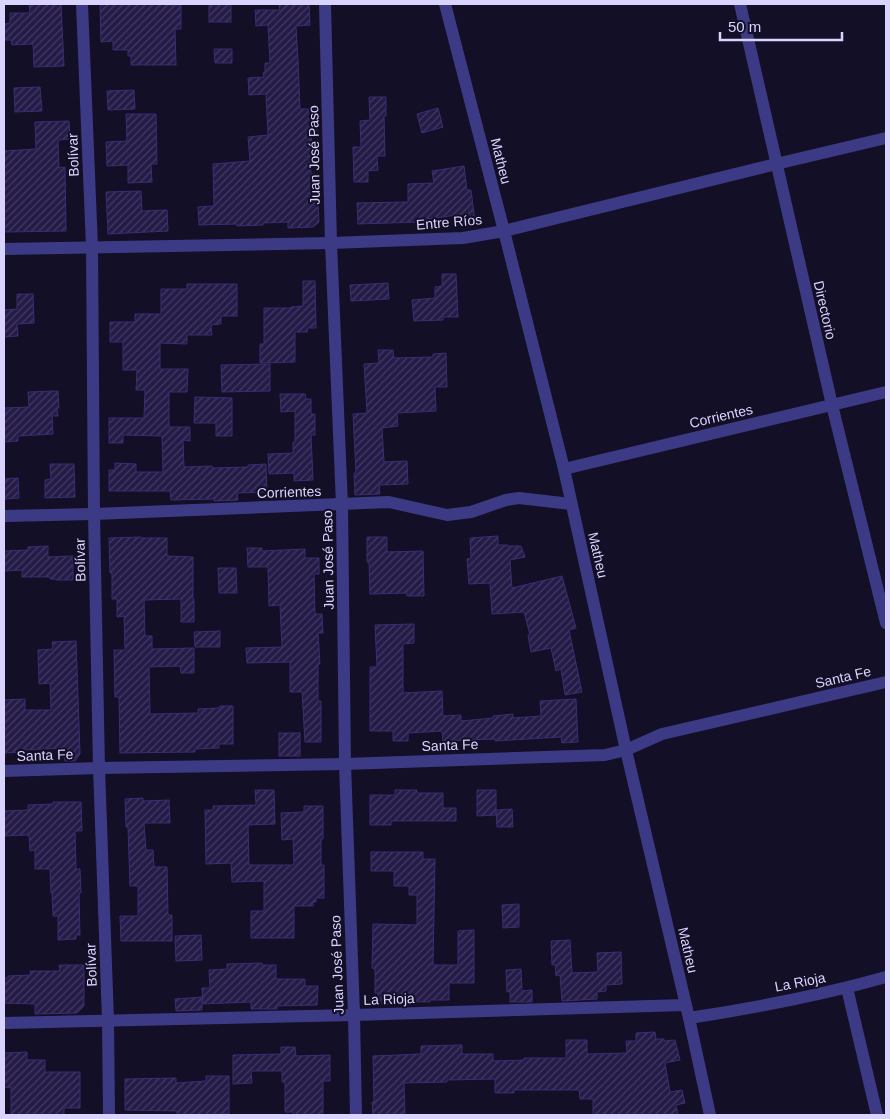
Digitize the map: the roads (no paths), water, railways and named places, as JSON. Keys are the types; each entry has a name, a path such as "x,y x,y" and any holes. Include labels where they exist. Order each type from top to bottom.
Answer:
{"street":[{"name":"Bolívar","path":"82,4 92,247 94,514 109,1115"},
{"name":"Juan José Paso","path":"325,4 331,243 342,505 345,764 356,1115"},
{"name":"Matheu","path":"445,4 564,469 710,1115"},
{"name":"Directorio","path":"740,4 832,405 886,623"},
{"name":"Entre Ríos","path":"4,249 331,243 462,238 504,231 886,138"},
{"name":"Corrientes","path":"564,469 886,392"},
{"name":"Corrientes","path":"4,516 389,502 446,515 472,512 506,500 519,498 571,504"},
{"name":"Santa Fe","path":"4,771 345,764 605,755 626,750 662,734 886,682"},
{"name":"La Rioja","path":"688,1018 847,988 886,977"},
{"path":"847,988 877,1115"},
{"name":"La Rioja","path":"4,1023 354,1015 685,1004"}]}
